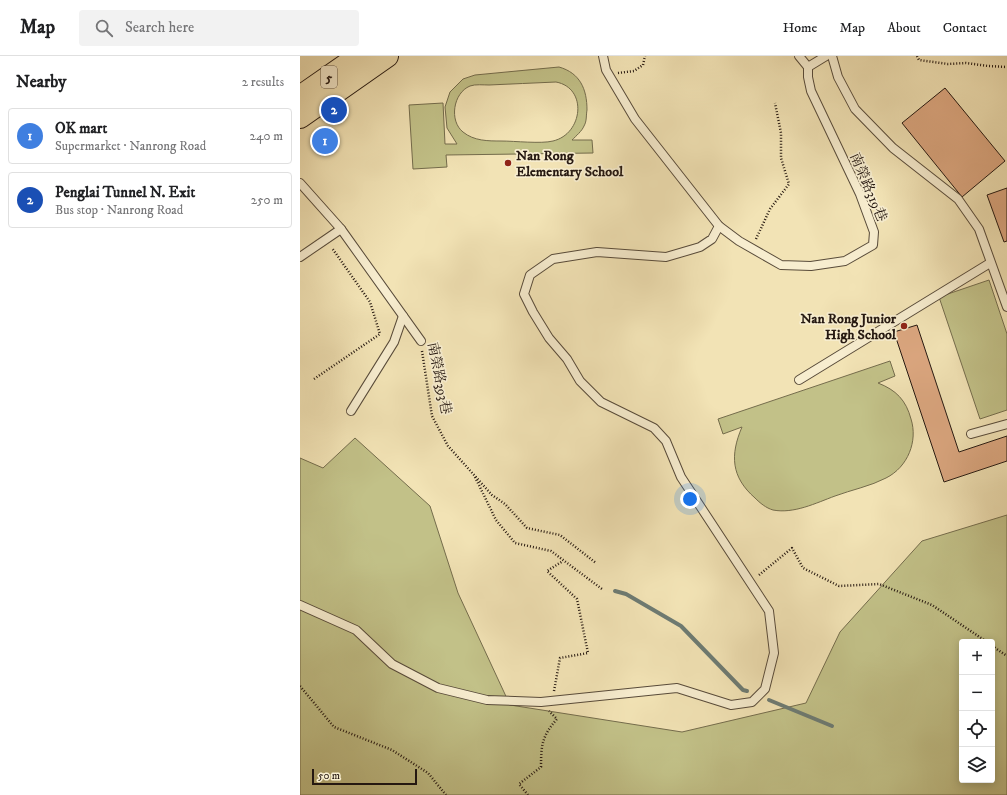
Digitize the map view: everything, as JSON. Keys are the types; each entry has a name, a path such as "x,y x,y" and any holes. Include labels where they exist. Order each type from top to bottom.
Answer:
{"main road":[{"name":"5","path":"300,97 358,56"},
{"name":"5","path":"300,117 387,56"}],"lane":[{"name":"南榮路319巷","path":"603,56 609,75 635,119 719,226 751,248 781,265 811,266 845,261 872,245 874,232 860,194 811,91 808,77 808,67"},
{"path":"799,56 808,67 826,56"},
{"path":"832,56 838,77 855,109 893,148 958,200 980,229 990,262 1007,307"},
{"name":"南榮路393巷","path":"300,183 341,229 421,341"},
{"path":"300,606 356,630 392,664 438,688 487,700 541,702 677,688 731,705 752,702 764,689 774,654 769,611 681,477 666,441 654,428 601,402 580,382 567,359 541,325 524,294 530,275 553,259 597,252 666,257 700,247 712,239 719,226"},
{"path":"300,257 341,229"},
{"path":"799,380 990,262"},
{"path":"351,411 394,342 403,316"},
{"path":"971,434 1007,424"}],"path":[{"path":"609,75 634,71 643,65 645,56"},
{"path":"917,56 919,60 948,64 966,62 988,66 1007,67"},
{"path":"751,248 770,209 789,184 782,158 781,133 776,103"},
{"path":"314,379 380,334 370,302 326,239"},
{"name":"南榮路393巷","path":"421,341 432,416 448,446 492,495 505,504 527,528 560,535 596,563"},
{"path":"473,473 496,520 515,543 550,551 602,590"},
{"path":"750,582 792,548 803,568 839,586 879,584 932,606 982,639"},
{"path":"562,699 553,696 560,658 588,653 577,598 547,571 563,561"},
{"path":"995,648 1007,656"},
{"path":"300,686 334,727 392,750 428,772 446,795"},
{"path":"528,795 519,784 541,767 541,746 546,732 557,719 541,702"}],"shaded area":[{"path":"559,67 572,73 584,89 587,110 586,122 583,128 572,140 592,140 593,153 446,155 447,167 413,169 409,105 443,103 445,144 457,144 447,128 445,107 450,92 463,79 475,75","holes":["556,82 566,86 573,93 577,101 578,111 576,121 571,130 563,137 553,141 535,142 481,140 463,132 456,121 455,108 457,101 464,90 470,86"]},
{"path":"989,280 1007,334 1007,410 980,419 939,297"},
{"path":"890,361 895,376 878,383 895,392 903,401 909,412 913,427 912,444 909,453 894,473 874,483 805,507 781,511 773,510 763,505 747,490 737,474 735,465 736,447 742,427 723,434 718,419"},
{"path":"355,438 430,506 458,593 510,705 682,732 806,703 840,632 922,541 1007,515 1007,795 300,795 300,458 323,468"}],"building":[{"path":"945,88 1005,161 962,197 902,123"},
{"path":"1007,188 1007,241 1004,242 987,195"},
{"path":"917,325 959,452 1007,436 1007,461 944,482 894,332"}],"waterway":[{"path":"615,591 626,594 681,626 743,690 747,691"},
{"path":"769,700 832,726"}],"place":[{"name":"Penglai Tunnel N. Exit","path":"334,110"},
{"name":"OK mart","path":"325,141"},
{"name":"Nan Rong Elementary School","path":"508,163"},
{"name":"Nan Rong Junior High School","path":"904,326"}]}
